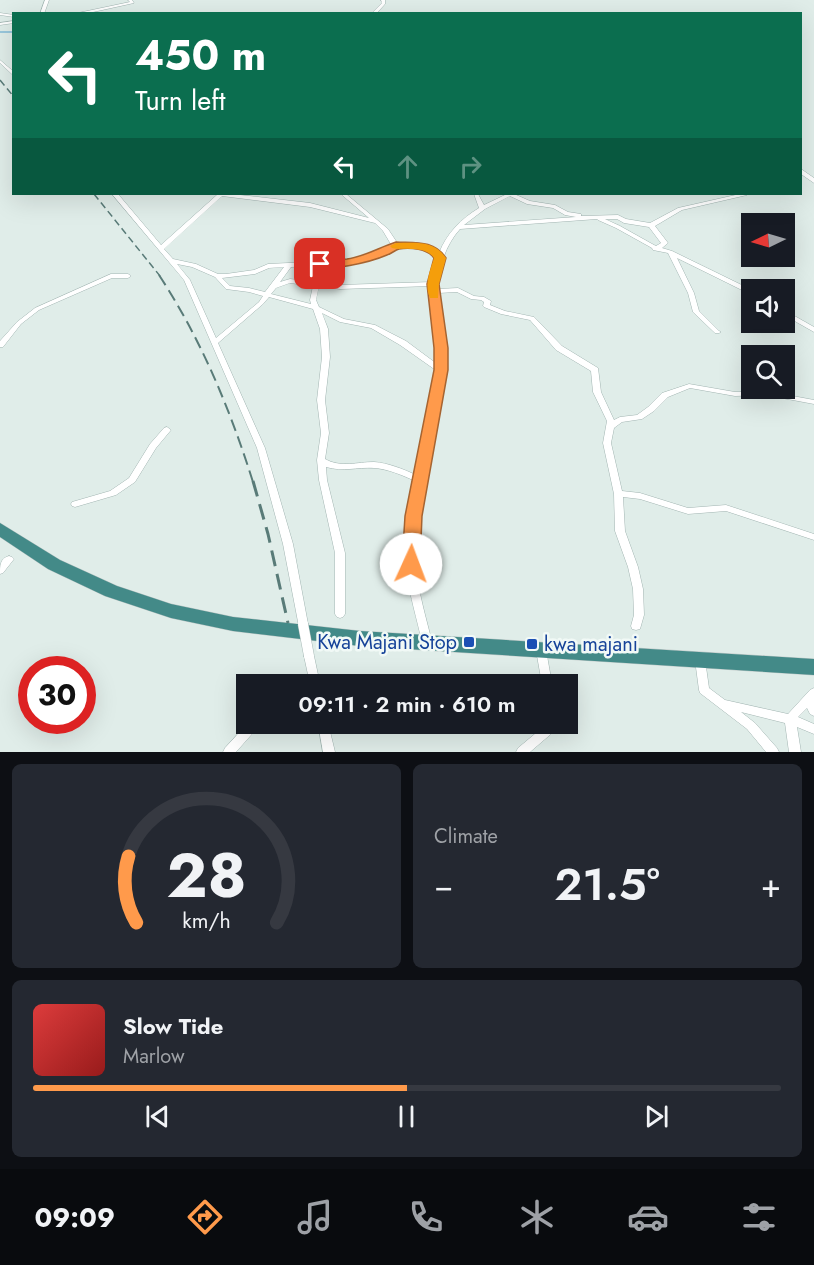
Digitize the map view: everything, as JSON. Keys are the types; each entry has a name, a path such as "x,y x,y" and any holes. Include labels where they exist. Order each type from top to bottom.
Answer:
{"highway":[{"path":"0,529 51,563 125,597 170,611 261,629 814,667"}],"street":[{"path":"85,12 132,3 130,0"},
{"path":"375,12 384,3 383,0"},
{"path":"0,61 12,73"},
{"path":"802,172 814,181"},
{"path":"116,195 187,280 261,448 288,544 313,674"},
{"path":"161,249 185,230 220,195"},
{"path":"229,195 310,205 376,222"},
{"path":"345,195 386,230 396,246"},
{"path":"476,195 482,208"},
{"path":"427,642 411,564 414,516 441,370 441,348 433,287 440,258 457,227 482,208 508,195"},
{"path":"512,195 536,206 555,207 567,214 594,217 614,225 655,249 670,252 741,288"},
{"path":"457,227 594,217 618,217 624,221 651,225 680,209 742,195"},
{"path":"651,225 665,243 655,249"},
{"path":"217,276 255,272 268,266 350,262 383,253 396,246 428,247 436,251 440,258"},
{"path":"670,252 691,293 696,312 717,332"},
{"path":"171,261 194,265 217,276 228,288 249,290 314,308 342,321 373,326 403,343 441,370"},
{"path":"214,343 238,321 257,308 289,266"},
{"path":"0,345 19,323 37,309 111,276 128,276"},
{"path":"275,286 290,281 339,287 433,287 463,292 473,298 488,301 486,306 495,310 532,318 559,348 595,370 597,392 611,426 607,443 618,494 620,531 639,590 639,615 636,626"},
{"path":"316,285 312,294 314,308 325,335 326,357 321,400 325,433 321,460 323,480 340,553 340,614"},
{"path":"795,319 814,330"},
{"path":"611,426 620,420 639,417 665,395 689,386 735,394 766,393 814,402"},
{"path":"75,504 106,496 132,480 153,446 167,430"},
{"path":"321,460 330,465 352,469 381,466 421,480"},
{"path":"618,494 640,496 688,511 726,508 814,537"},
{"path":"0,570 9,559"},
{"path":"541,650 545,674"},
{"path":"700,660 704,690 760,735 773,752"},
{"path":"790,719 812,696"},
{"path":"812,696 814,711"},
{"path":"724,704 790,719 814,729"},
{"path":"790,719 795,752"},
{"path":"229,752 245,734"},
{"path":"325,734 329,752"},
{"path":"522,752 542,734"}],"waterway":[{"path":"0,32 12,32"}],"railway":[{"path":"0,80 12,95"},
{"path":"95,195 160,276"},
{"path":"159,275 188,324 213,375 235,428 253,482"},
{"path":"253,481 268,534 288,623"}],"slow traffic":[{"path":"396,246 428,247 436,251 440,258 433,284 434,296"}],"place":[{"name":"Kwa Majani Stop","path":"469,642"},
{"name":"kwa majani","path":"532,644"}],"route":[{"path":"320,264 350,262 383,253 396,246 428,247 436,251 440,258 433,284 441,348 441,370 414,516 411,564"}]}
